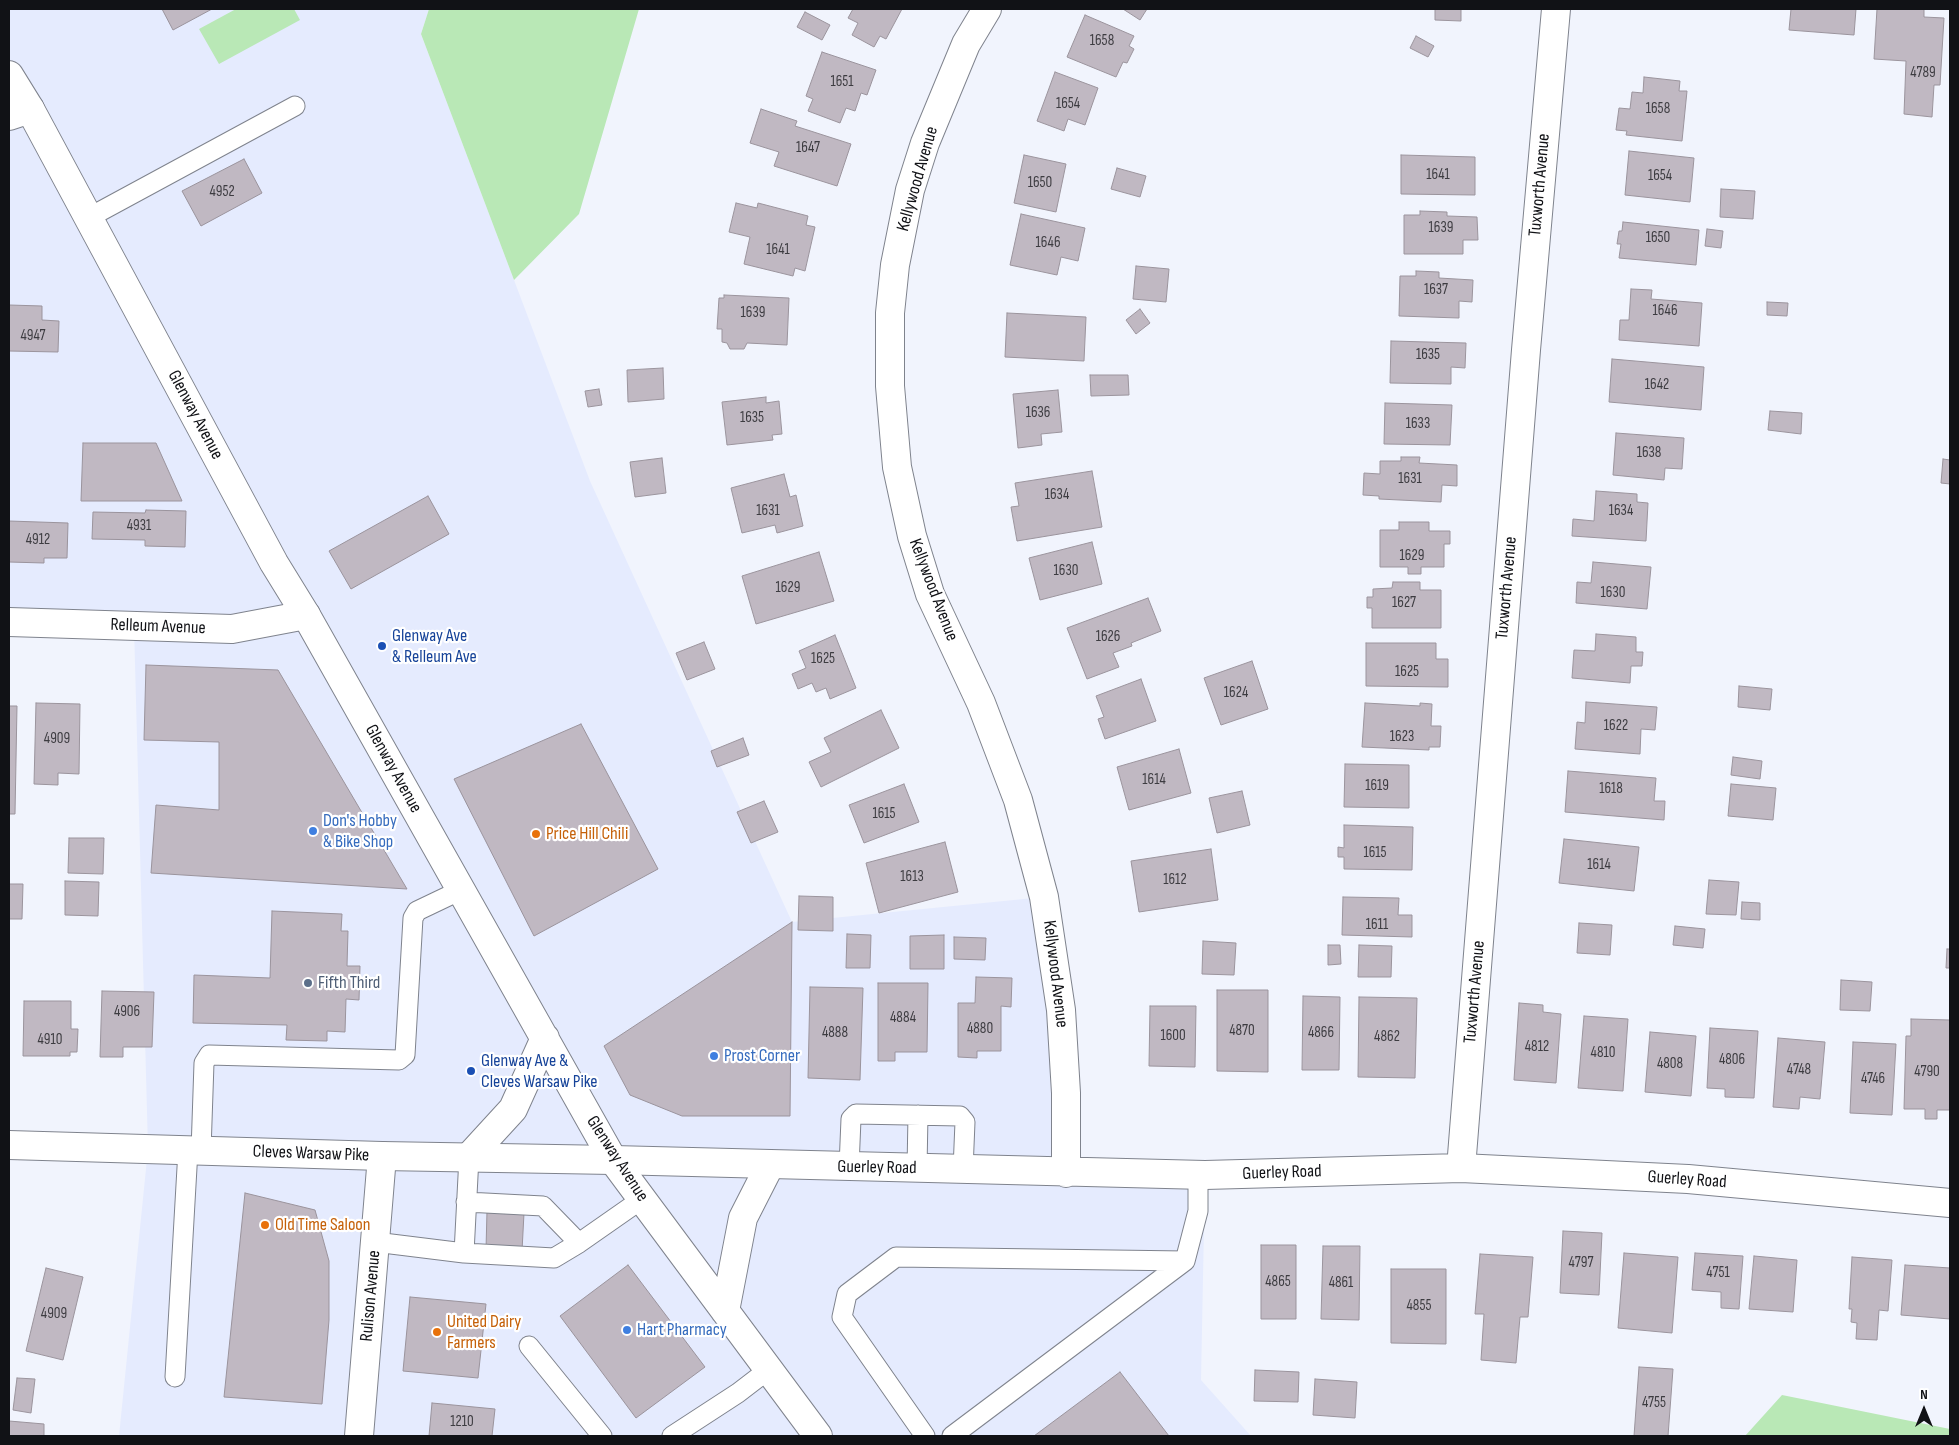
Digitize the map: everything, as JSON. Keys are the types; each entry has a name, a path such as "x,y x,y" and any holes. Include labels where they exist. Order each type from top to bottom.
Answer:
{"street":[{"name":"Kellywood Avenue","path":"987,9 966,44 925,143 910,190 895,264 890,313 890,386 897,467 912,536 930,594 981,703 1018,800 1044,897 1061,1010 1066,1093 1066,1173"},
{"name":"Tuxworth Avenue","path":"1461,1168 1525,360 1556,9"},
{"name":"Glenway Avenue","path":"9,75 19,113 88,218 274,563 306,615 613,1160 818,1436"},
{"name":"Relleum Avenue","path":"9,622 232,629 306,615"},
{"path":"469,1158 513,1109 545,1038"},
{"name":"Cleves Warsaw Pike","path":"9,1144 382,1156 613,1160"},
{"name":"Rulison Avenue","path":"359,1436 382,1156"},
{"name":"Guerley Road","path":"613,1160 1198,1175 1461,1168 1688,1179 1950,1204"},
{"path":"725,1311 743,1218 770,1165"}],"lane":[{"path":"88,218 295,106"},
{"path":"175,1377 204,1063 210,1055 398,1060 405,1055 413,918 416,911 461,890"},
{"path":"850,1167 851,1119 856,1114 960,1116 965,1122 963,1170"},
{"path":"917,1169 918,1115"},
{"path":"464,1253 469,1158"},
{"path":"952,1436 1185,1261 1198,1211 1198,1175"},
{"path":"375,1242 464,1253 554,1258 579,1244 642,1199"},
{"path":"466,1202 544,1206 579,1244"},
{"path":"925,1436 842,1316 847,1294 896,1257 1185,1261"},
{"path":"529,1346 602,1436"},
{"path":"672,1436 738,1394 768,1370"}],"shaded area":[{"path":"9,9 429,9 421,34 590,481 792,922 1044,897 1066,1172 1205,1175 1201,1380 1251,1436 119,1436 148,1149 134,626 9,622"}],"green space":[{"path":"236,9 294,9 300,20 219,64 199,29"},
{"path":"429,9 639,9 579,214 514,280 421,34"},
{"path":"1782,1395 1950,1429 1950,1436 1745,1436"}],"building":[{"path":"162,9 212,9 173,30"},
{"path":"853,9 902,9 886,39 880,36 874,47 852,35 858,23 848,18"},
{"path":"1123,9 1147,9 1140,20"},
{"path":"1435,9 1461,9 1461,21 1435,20"},
{"path":"1791,9 1856,9 1854,35 1789,30"},
{"path":"1877,9 1924,9 1924,17 1944,18 1940,85 1934,85 1932,117 1904,114 1906,61 1874,59"},
{"path":"805,12 830,25 822,40 797,27"},
{"path":"1085,15 1134,36 1129,46 1134,49 1127,63 1123,62 1116,77 1067,57"},
{"path":"1416,36 1434,46 1428,57 1410,48"},
{"path":"822,52 876,70 867,95 861,93 855,111 846,108 840,123 808,111 813,99 806,96"},
{"path":"1055,72 1098,88 1085,125 1068,119 1064,131 1037,121"},
{"path":"1644,77 1680,81 1679,91 1687,91 1682,141 1626,135 1627,131 1616,130 1619,108 1630,109 1632,92 1643,93"},
{"path":"761,109 797,121 795,126 851,144 837,186 774,166 779,152 750,143"},
{"path":"1629,151 1694,158 1690,202 1625,195"},
{"path":"1024,155 1066,164 1056,212 1014,203"},
{"path":"1401,155 1475,157 1475,195 1401,194"},
{"path":"244,159 262,193 201,226 182,191"},
{"path":"1117,168 1146,176 1140,197 1111,189"},
{"path":"1721,189 1755,191 1753,219 1720,217"},
{"path":"736,203 757,208 758,203 808,216 806,225 815,227 805,271 795,268 793,276 744,264 750,237 729,232"},
{"path":"1420,211 1447,212 1447,216 1477,217 1478,240 1463,240 1463,254 1404,254 1404,215 1420,215"},
{"path":"1021,214 1085,228 1078,261 1061,257 1057,275 1010,265"},
{"path":"1623,222 1699,230 1696,265 1619,258 1621,244 1617,244"},
{"path":"1707,229 1723,231 1721,248 1705,246"},
{"path":"1136,266 1169,269 1166,302 1133,299"},
{"path":"1416,271 1439,272 1439,278 1473,280 1472,302 1459,301 1459,318 1399,316 1400,276 1416,276"},
{"path":"1631,289 1652,290 1651,299 1702,303 1699,346 1619,340 1620,320 1629,320"},
{"path":"724,295 789,298 787,345 747,343 744,349 730,349 727,343 722,342 722,329 717,329 719,298 724,298"},
{"path":"1767,302 1788,303 1787,316 1767,315"},
{"path":"9,305 42,306 42,320 59,321 58,352 9,351"},
{"path":"1140,309 1150,323 1136,334 1126,320"},
{"path":"1007,313 1086,317 1084,361 1005,357"},
{"path":"1391,341 1466,343 1465,368 1451,367 1451,384 1390,383"},
{"path":"1612,359 1704,367 1701,410 1609,402"},
{"path":"663,368 664,399 628,402 627,370"},
{"path":"1090,375 1128,375 1129,395 1091,396"},
{"path":"599,389 602,405 588,407 585,391"},
{"path":"1058,390 1062,432 1041,434 1042,445 1018,448 1013,394"},
{"path":"766,397 766,403 779,401 782,434 772,435 773,440 727,445 722,402"},
{"path":"1385,403 1452,405 1450,445 1384,444"},
{"path":"1770,411 1802,413 1801,434 1768,430"},
{"path":"1616,433 1684,438 1682,469 1665,468 1664,480 1613,475"},
{"path":"83,443 156,443 182,501 81,501"},
{"path":"1401,457 1420,457 1419,463 1457,465 1457,486 1442,485 1441,502 1379,499 1379,496 1363,495 1364,473 1380,474 1380,461 1401,461"},
{"path":"662,458 666,493 635,497 630,462"},
{"path":"1943,459 1950,460 1950,484 1941,483"},
{"path":"1092,471 1102,527 1017,541 1011,507 1019,506 1015,483"},
{"path":"784,474 790,497 796,495 803,526 777,533 775,525 742,533 731,488"},
{"path":"1596,491 1637,494 1637,502 1648,503 1646,541 1572,536 1573,519 1594,521"},
{"path":"428,496 449,534 351,589 329,551"},
{"path":"146,510 186,511 185,547 145,546 145,540 92,539 93,512 145,513"},
{"path":"9,521 68,523 67,558 44,558 44,563 9,562"},
{"path":"1399,522 1429,522 1429,531 1450,531 1450,544 1444,544 1444,567 1421,567 1421,574 1408,574 1408,567 1380,567 1380,530 1399,530"},
{"path":"1092,542 1102,584 1040,600 1029,558"},
{"path":"819,552 834,601 756,624 742,576"},
{"path":"1593,562 1651,567 1647,609 1576,603 1577,582 1591,583"},
{"path":"1393,582 1420,582 1420,590 1441,590 1441,628 1372,628 1372,608 1367,608 1367,597 1373,597 1373,589 1392,588"},
{"path":"1148,598 1161,631 1131,643 1132,646 1113,653 1119,667 1087,679 1067,628"},
{"path":"1596,634 1636,637 1636,652 1643,652 1642,666 1631,666 1630,683 1572,678 1574,650 1595,651"},
{"path":"835,635 856,688 830,699 826,688 816,692 812,683 798,689 792,674 806,668 799,651"},
{"path":"704,642 715,669 687,680 676,653"},
{"path":"1366,643 1436,643 1436,659 1448,659 1448,687 1366,686"},
{"path":"1252,661 1268,709 1221,725 1204,678"},
{"path":"146,665 278,670 407,889 151,873 156,805 219,810 219,742 144,740"},
{"path":"1141,679 1156,721 1105,739 1098,719 1104,717 1096,696"},
{"path":"1739,686 1772,689 1770,710 1738,707"},
{"path":"1586,702 1657,707 1655,730 1641,729 1640,754 1575,749 1577,722 1585,723"},
{"path":"36,703 80,704 79,774 58,773 58,785 34,784"},
{"path":"1365,703 1420,706 1420,703 1432,704 1431,726 1441,726 1440,747 1429,747 1429,750 1362,747"},
{"path":"9,706 17,706 15,814 9,814"},
{"path":"881,710 899,748 821,787 809,762 831,752 824,738"},
{"path":"581,724 658,869 534,936 454,779"},
{"path":"743,738 749,755 717,767 711,751"},
{"path":"1179,749 1191,793 1129,810 1117,767"},
{"path":"1733,757 1762,761 1760,779 1731,775"},
{"path":"1345,764 1409,765 1409,808 1344,807"},
{"path":"1568,771 1656,778 1654,801 1665,801 1664,820 1565,812"},
{"path":"904,784 919,822 864,843 849,805"},
{"path":"1731,784 1776,788 1773,820 1728,816"},
{"path":"1242,791 1250,825 1217,833 1209,798"},
{"path":"764,801 778,832 751,843 737,812"},
{"path":"1344,825 1413,827 1412,870 1344,869 1344,857 1338,857 1338,847 1344,848"},
{"path":"69,838 104,838 103,874 68,873"},
{"path":"1564,839 1639,847 1634,891 1559,883"},
{"path":"945,842 958,892 879,913 866,863"},
{"path":"1211,849 1218,900 1139,912 1131,861"},
{"path":"1709,880 1739,882 1736,915 1706,914"},
{"path":"65,881 99,882 98,916 65,915"},
{"path":"9,884 23,884 22,919 9,919"},
{"path":"799,896 833,897 833,931 798,930"},
{"path":"1343,897 1399,898 1398,915 1412,915 1412,937 1342,935"},
{"path":"1742,902 1760,903 1760,920 1741,919"},
{"path":"272,911 342,914 341,931 348,931 347,966 360,966 359,1000 346,999 345,1032 327,1031 327,1041 286,1040 287,1025 193,1023 194,975 270,978"},
{"path":"792,922 790,1116 682,1116 630,1095 604,1046"},
{"path":"1579,923 1612,925 1610,955 1577,953"},
{"path":"1675,926 1705,929 1703,948 1673,945"},
{"path":"847,934 871,935 870,968 846,968"},
{"path":"944,935 944,969 910,969 910,936"},
{"path":"954,937 986,938 985,960 954,959"},
{"path":"1203,941 1236,943 1234,975 1202,974"},
{"path":"1328,945 1340,945 1341,964 1328,965"},
{"path":"1359,945 1392,946 1391,977 1358,977"},
{"path":"1947,949 1950,949 1950,968 1946,968"},
{"path":"976,977 1012,978 1011,1007 1001,1006 1001,1051 977,1051 977,1058 958,1057 958,1003 975,1003"},
{"path":"1841,980 1872,982 1870,1011 1840,1010"},
{"path":"878,983 928,983 927,1052 895,1052 895,1061 878,1061"},
{"path":"810,987 863,988 860,1080 808,1078"},
{"path":"1217,990 1268,990 1268,1072 1217,1071"},
{"path":"102,991 154,992 152,1047 123,1047 123,1057 100,1057"},
{"path":"1303,996 1340,997 1339,1070 1302,1070"},
{"path":"1359,997 1417,998 1415,1078 1358,1077"},
{"path":"24,1001 71,1001 71,1029 78,1029 77,1052 70,1052 70,1056 23,1056"},
{"path":"1519,1003 1543,1005 1543,1012 1561,1014 1556,1083 1514,1080"},
{"path":"1150,1006 1196,1006 1195,1067 1149,1066"},
{"path":"1584,1016 1628,1019 1623,1091 1578,1088"},
{"path":"1911,1019 1950,1020 1950,1110 1937,1110 1937,1119 1925,1119 1925,1109 1904,1109 1906,1036 1911,1036"},
{"path":"1710,1028 1758,1031 1754,1098 1725,1097 1725,1089 1707,1088"},
{"path":"1650,1032 1696,1036 1691,1096 1645,1092"},
{"path":"1778,1038 1825,1042 1820,1099 1800,1097 1799,1109 1773,1107"},
{"path":"1853,1042 1896,1044 1892,1115 1850,1113"},
{"path":"245,1193 315,1210 329,1261 329,1320 322,1404 224,1397"},
{"path":"487,1211 524,1213 522,1251 486,1250"},
{"path":"1563,1231 1602,1233 1599,1295 1560,1293"},
{"path":"1261,1245 1296,1245 1296,1319 1261,1319"},
{"path":"1323,1246 1360,1246 1359,1320 1321,1319"},
{"path":"1624,1253 1678,1257 1672,1333 1618,1328"},
{"path":"1695,1253 1743,1256 1739,1309 1721,1308 1721,1292 1692,1290"},
{"path":"1480,1254 1533,1257 1528,1317 1520,1317 1516,1363 1481,1360 1484,1314 1475,1314"},
{"path":"1754,1256 1797,1260 1793,1312 1749,1309"},
{"path":"1852,1257 1892,1260 1888,1311 1879,1310 1877,1340 1856,1339 1857,1323 1851,1322 1852,1309 1849,1309"},
{"path":"628,1265 705,1367 636,1418 560,1316"},
{"path":"1905,1265 1950,1268 1950,1319 1901,1315"},
{"path":"46,1268 83,1277 63,1360 26,1351"},
{"path":"1391,1269 1446,1269 1446,1344 1391,1343"},
{"path":"410,1297 486,1304 478,1378 403,1371"},
{"path":"1639,1367 1673,1369 1668,1436 1634,1436"},
{"path":"1255,1370 1299,1372 1298,1402 1254,1401"},
{"path":"1120,1372 1169,1436 1034,1436"},
{"path":"17,1378 35,1379 31,1413 13,1410"},
{"path":"1315,1379 1357,1382 1355,1418 1313,1415"},
{"path":"432,1403 495,1409 492,1436 429,1436"},
{"path":"9,1421 44,1424 44,1436 9,1436"}],"place":[{"name":"Glenway Ave & Relleum Ave","path":"382,646"},
{"name":"Don's Hobby & Bike Shop","path":"313,831"},
{"name":"Price Hill Chili","path":"536,834"},
{"name":"Fifth Third","path":"308,983"},
{"name":"Prost Corner","path":"714,1056"},
{"name":"Glenway Ave & Cleves Warsaw Pike","path":"471,1071"},
{"name":"Old Time Saloon","path":"265,1225"},
{"name":"Hart Pharmacy","path":"627,1330"},
{"name":"United Dairy Farmers","path":"437,1332"}]}
